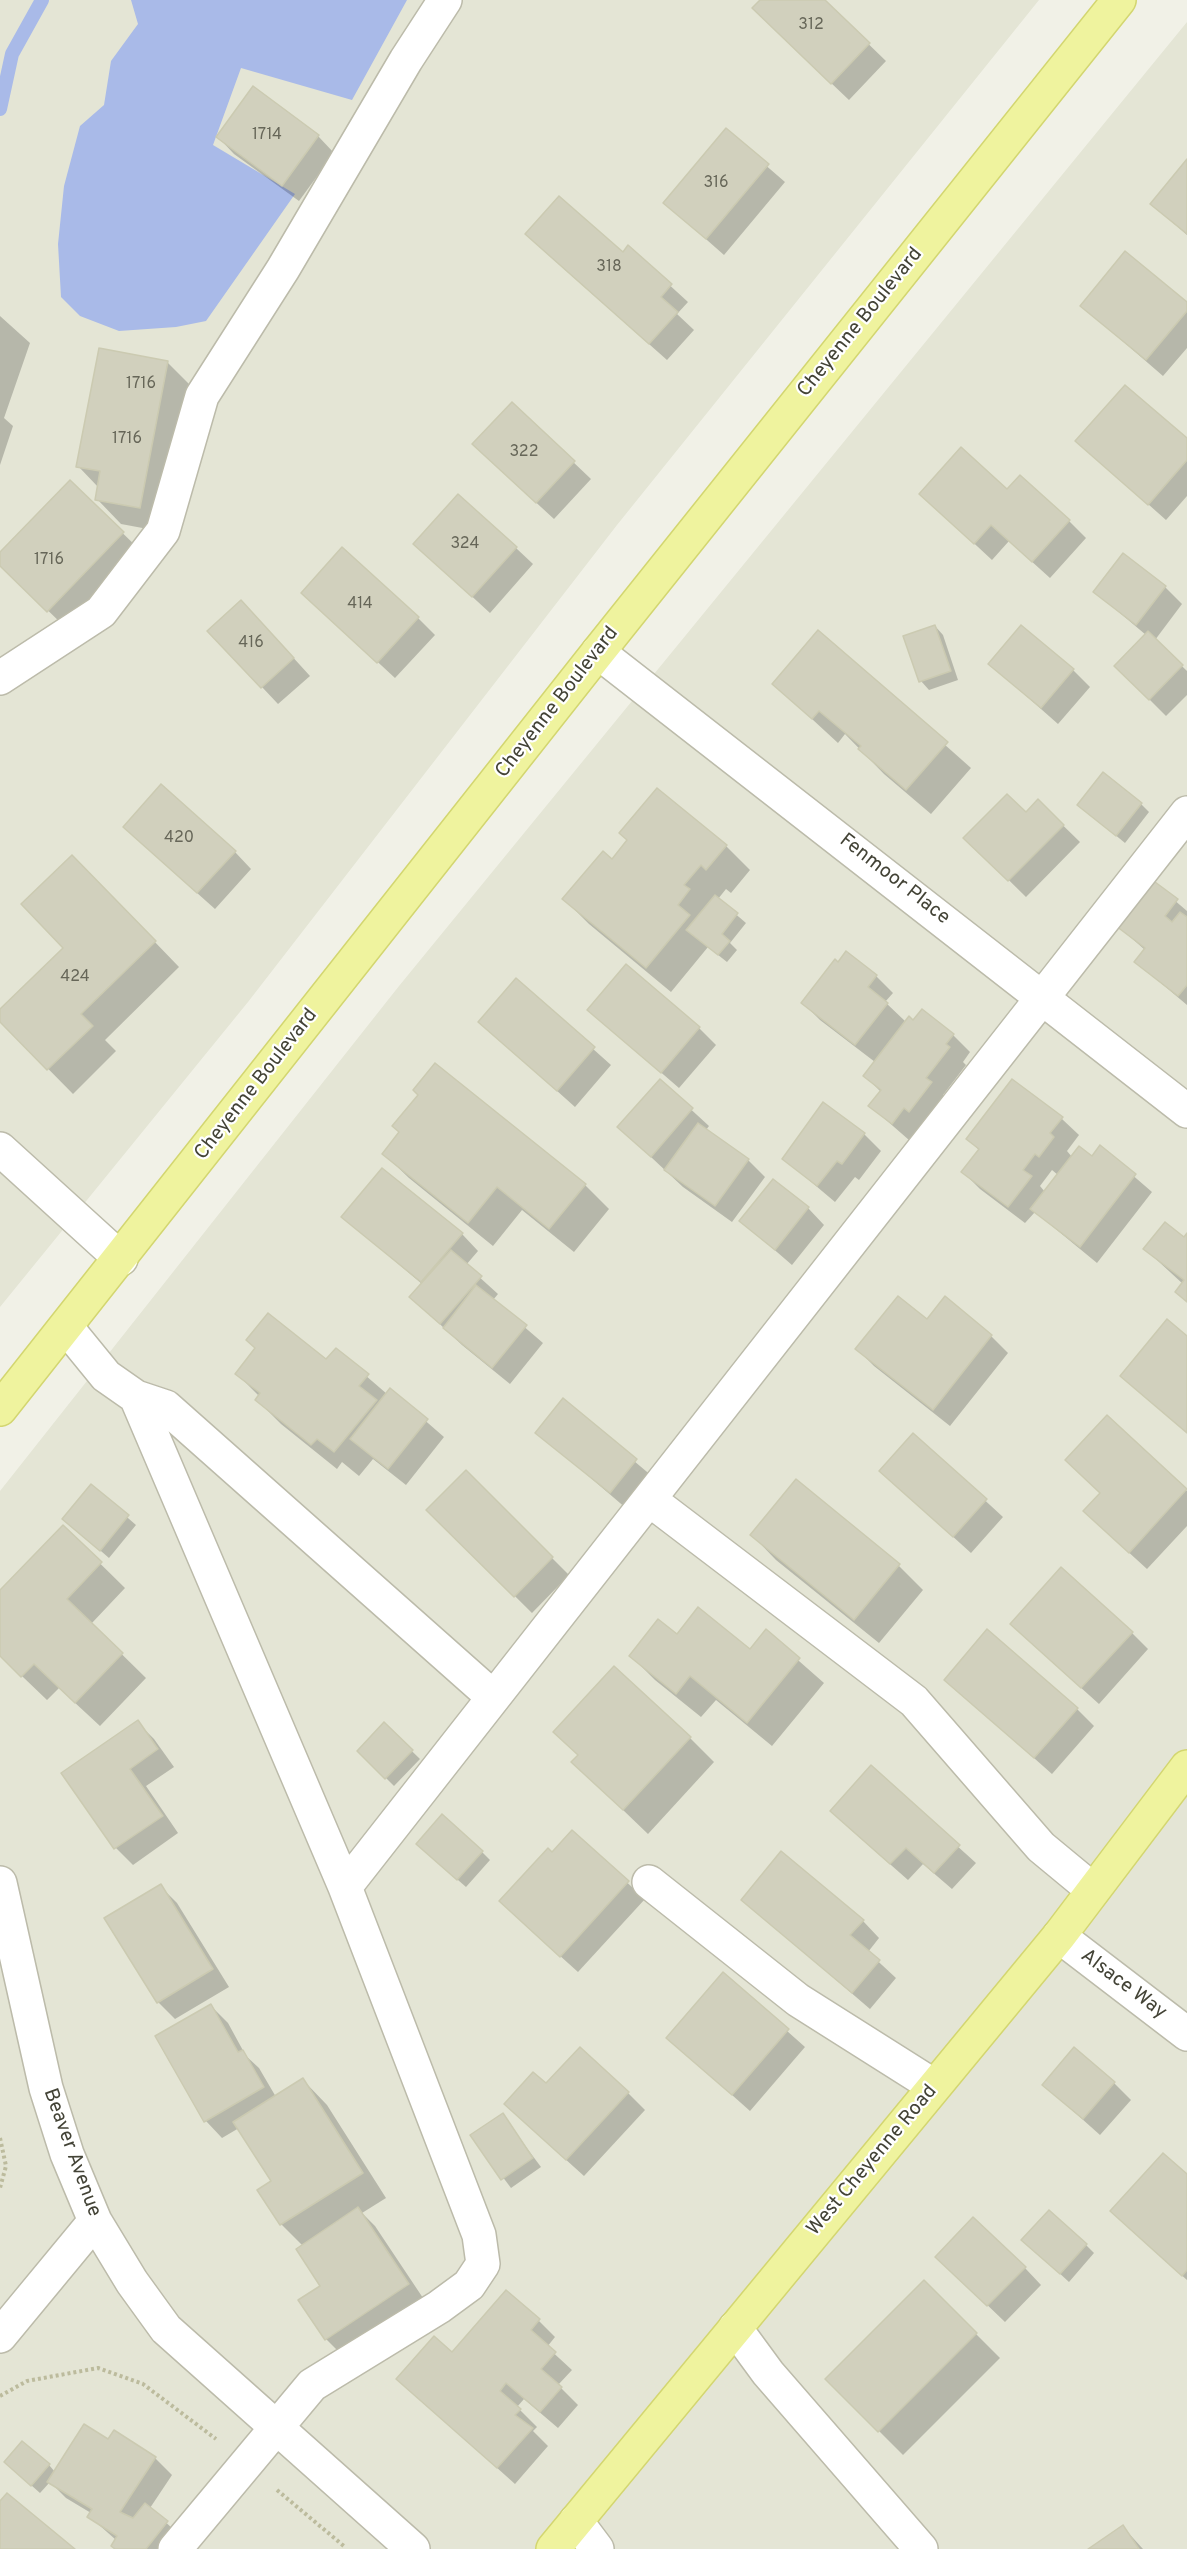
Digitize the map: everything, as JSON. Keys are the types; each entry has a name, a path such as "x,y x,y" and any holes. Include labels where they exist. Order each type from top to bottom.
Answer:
{"main road":[{"name":"Cheyenne Boulevard","path":"0,1409 598,652 1119,0"},
{"name":"West Cheyenne Road","path":"553,2549 1059,1936 1187,1767"}],"street":[{"path":"0,678 101,612 163,531 202,396 283,269 400,70 445,0"},
{"name":"Fenmoor Place","path":"598,652 1045,997 1187,1111"},
{"path":"345,1887 1187,813"},
{"path":"0,1149 121,1258"},
{"path":"66,1327 106,1376 136,1397 166,1407 494,1698"},
{"path":"136,1397 345,1887 479,2235 483,2264 469,2285 439,2307 312,2385 175,2549"},
{"path":"650,1500 914,1701 1041,1847 1093,1890"},
{"path":"650,1882 798,2000 934,2086"},
{"name":"Beaver Avenue","path":"2,1903 46,2088 67,2154 95,2221 132,2282 166,2329 413,2549"},
{"name":"Alsace Way","path":"1059,1936 1187,2034"},
{"path":"0,2336 95,2221"},
{"path":"735,2328 768,2373 921,2549"},
{"path":"576,2521 597,2549"}],"path":[{"path":"0,2138 6,2166 0,2188"},
{"path":"0,2396 27,2381 98,2368 144,2384 246,2464 348,2549"}],"shaded area":[{"path":"0,0 1039,0 617,525 248,1002 0,1307"},
{"path":"1187,22 1187,2549 0,2549 0,1491 399,986"}],"water":[{"path":"131,0 407,0 352,100 241,68 213,145 295,194 206,321 176,327 119,331 80,316 61,297 58,244 64,186 80,126 104,105 111,61 138,24"}],"building":[{"path":"760,0 825,0 870,43 831,84 752,8"},
{"path":"253,86 319,135 282,186 216,137"},
{"path":"726,128 769,164 706,239 663,203"},
{"path":"1187,159 1187,234 1150,204"},
{"path":"559,196 623,252 628,245 672,284 661,297 678,312 649,344 525,234"},
{"path":"1125,251 1187,302 1187,311 1146,360 1080,306"},
{"path":"99,348 168,361 140,508 95,500 100,471 76,467"},
{"path":"1125,385 1187,438 1187,460 1148,505 1075,441"},
{"path":"512,402 575,461 536,503 472,444"},
{"path":"961,447 1007,489 1020,475 1070,520 1032,562 991,525 974,544 919,494"},
{"path":"70,480 124,532 47,612 0,566 0,552"},
{"path":"458,494 517,547 472,597 413,544"},
{"path":"342,547 419,617 377,663 301,593"},
{"path":"1123,553 1166,586 1136,625 1093,592"},
{"path":"241,600 294,658 261,688 207,631"},
{"path":"935,625 951,671 919,682 903,636"},
{"path":"1021,625 1074,669 1041,708 988,664"},
{"path":"818,630 948,742 906,790 858,749 861,746 819,711 812,719 772,684"},
{"path":"1148,631 1183,665 1149,700 1114,666"},
{"path":"1103,772 1142,803 1116,836 1077,805"},
{"path":"161,784 236,851 197,893 123,827"},
{"path":"657,788 727,845 706,870 701,865 684,885 690,889 678,905 690,915 646,968 562,899 603,851 612,859 627,840 619,833"},
{"path":"1007,794 1026,812 1038,799 1064,825 1008,881 963,838"},
{"path":"72,855 156,941 81,1014 93,1026 47,1070 0,1022 0,1009 63,948 21,904"},
{"path":"1151,879 1178,899 1165,916 1172,922 1180,912 1187,917 1187,985 1178,996 1134,962 1145,948 1116,926"},
{"path":"715,895 738,913 722,934 730,941 718,955 686,930"},
{"path":"846,951 877,975 868,987 888,1003 855,1045 801,1003 835,959 838,962"},
{"path":"626,964 700,1027 661,1073 587,1010"},
{"path":"516,978 595,1047 557,1091 478,1022"},
{"path":"922,1009 954,1034 946,1044 950,1047 926,1078 932,1082 909,1112 904,1108 892,1124 868,1106 881,1090 863,1076 909,1016 913,1020"},
{"path":"435,1063 586,1184 549,1229 497,1187 468,1223 382,1154 399,1132 392,1126 418,1095 413,1090"},
{"path":"660,1079 693,1108 651,1157 617,1127"},
{"path":"1012,1079 1063,1117 1050,1133 1054,1137 1039,1157 1035,1154 1023,1170 1032,1176 1008,1207 961,1172 979,1149 966,1139"},
{"path":"823,1102 865,1133 842,1164 837,1161 817,1186 782,1159"},
{"path":"698,1123 749,1159 715,1206 664,1170"},
{"path":"1100,1145 1136,1174 1080,1247 1030,1209 1079,1146 1092,1156"},
{"path":"382,1168 463,1233 421,1282 341,1217"},
{"path":"773,1179 809,1207 775,1250 739,1221"},
{"path":"1165,1222 1184,1237 1187,1233 1187,1302 1175,1292 1184,1280 1143,1249"},
{"path":"451,1250 482,1276 440,1324 409,1297"},
{"path":"476,1285 527,1325 492,1368 443,1328"},
{"path":"898,1296 927,1319 945,1296 992,1335 933,1410 855,1349"},
{"path":"268,1313 326,1359 336,1348 369,1374 359,1386 377,1400 334,1452 317,1439 311,1445 255,1400 260,1393 235,1374 255,1348 246,1340"},
{"path":"1167,1319 1187,1336 1187,1433 1120,1376"},
{"path":"390,1388 428,1419 388,1469 350,1439"},
{"path":"563,1398 637,1459 610,1493 535,1433"},
{"path":"1107,1415 1187,1489 1129,1553 1083,1511 1100,1493 1065,1460"},
{"path":"913,1433 987,1499 953,1537 879,1471"},
{"path":"466,1470 553,1557 514,1597 426,1510"},
{"path":"796,1479 900,1564 854,1620 750,1535"},
{"path":"91,1484 129,1515 100,1551 62,1519"},
{"path":"63,1525 102,1562 67,1599 123,1653 75,1703 34,1664 21,1677 0,1656 0,1590"},
{"path":"1061,1567 1133,1632 1081,1688 1010,1624"},
{"path":"698,1607 750,1649 766,1629 800,1658 747,1723 690,1676 676,1694 629,1656 658,1619 677,1634"},
{"path":"987,1629 1078,1708 1034,1758 944,1680"},
{"path":"614,1666 691,1737 623,1810 571,1762 578,1755 553,1732"},
{"path":"138,1720 158,1749 130,1769 163,1816 114,1849 61,1773"},
{"path":"384,1722 413,1750 385,1779 357,1751"},
{"path":"871,1765 960,1845 934,1873 906,1848 890,1864 830,1811"},
{"path":"442,1814 483,1851 457,1880 416,1844"},
{"path":"572,1830 629,1881 560,1957 499,1901 548,1848 552,1852"},
{"path":"781,1851 864,1920 850,1935 880,1960 852,1993 741,1900"},
{"path":"161,1884 213,1969 157,2003 104,1918"},
{"path":"723,1972 789,2029 732,2095 666,2038"},
{"path":"211,2004 238,2052 243,2050 264,2087 204,2122 155,2036"},
{"path":"580,2047 629,2092 566,2160 504,2104 533,2072 546,2083"},
{"path":"1074,2047 1115,2082 1083,2119 1042,2085"},
{"path":"303,2078 363,2173 280,2225 257,2190 271,2181 233,2122"},
{"path":"503,2113 533,2158 501,2180 470,2135"},
{"path":"1163,2153 1187,2174 1187,2270 1182,2276 1110,2211"},
{"path":"358,2207 409,2284 325,2340 298,2300 320,2286 296,2249"},
{"path":"1049,2210 1087,2244 1060,2274 1021,2240"},
{"path":"973,2217 1026,2267 987,2306 935,2257"},
{"path":"924,2280 977,2333 878,2432 825,2379"},
{"path":"506,2290 540,2319 531,2330 556,2352 541,2369 562,2387 540,2412 506,2383 500,2391 521,2409 515,2415 533,2428 497,2468 396,2379 434,2336 452,2352"},
{"path":"84,2424 108,2439 114,2430 156,2457 120,2512 133,2518 145,2503 168,2521 146,2549 115,2549 111,2546 117,2536 87,2517 92,2509 47,2482"},
{"path":"22,2441 50,2464 31,2486 4,2462"},
{"path":"7,2493 75,2549 0,2549 0,2501"},
{"path":"1123,2525 1139,2549 1088,2549"}],"waterway":[{"path":"0,109 12,54 42,0"}]}
